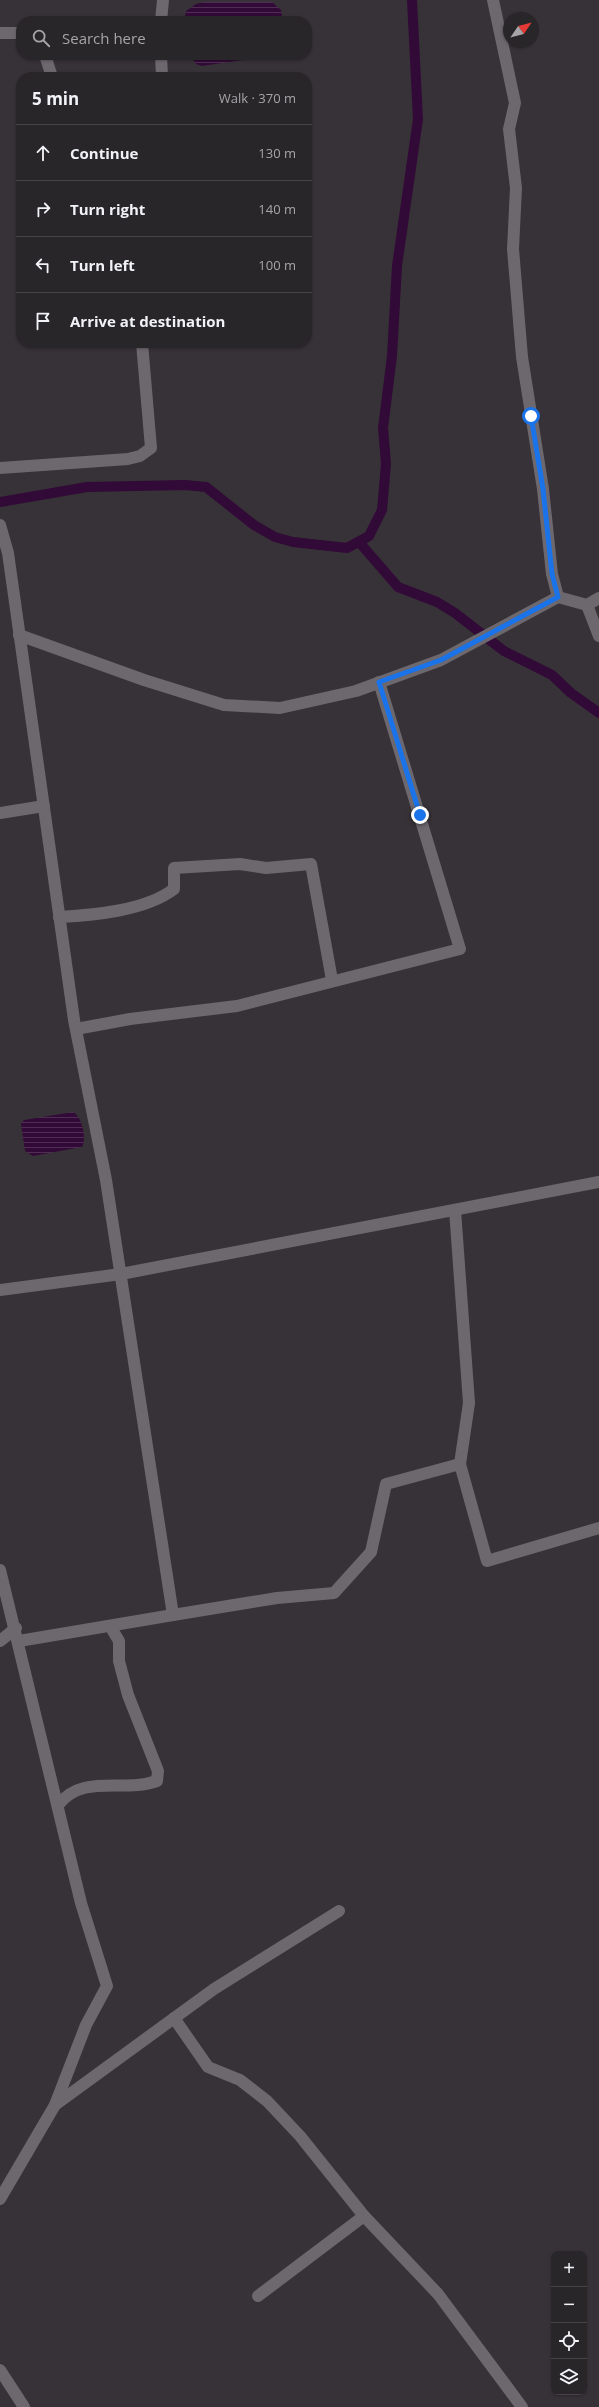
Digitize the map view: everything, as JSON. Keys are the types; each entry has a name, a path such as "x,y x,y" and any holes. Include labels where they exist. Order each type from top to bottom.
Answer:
{"street":[{"path":"161,16 163,0"},
{"path":"493,0 515,103 509,129 516,188 512,249 522,357 543,489 552,574 558,597"},
{"path":"0,33 16,33"},
{"path":"47,60 51,72"},
{"path":"161,60 162,72"},
{"path":"0,468 128,459 140,456 151,448 142,348"},
{"path":"0,527 8,553 76,1029 106,1180 173,1615"},
{"path":"19,635 144,680 224,705 280,708 356,691 441,660 514,619 558,597 587,605 599,598"},
{"path":"587,605 599,636"},
{"path":"76,1029 130,1019 237,1006 332,980 460,949 379,682"},
{"path":"0,814 44,806"},
{"path":"59,917 96,915 148,903 174,889 174,868 240,864 266,868 310,864 332,980"},
{"path":"0,1290 121,1274 599,1182"},
{"path":"455,1210 469,1403 460,1464 487,1561 599,1528"},
{"path":"19,1641 277,1598 334,1594 370,1552 386,1484 460,1464"},
{"path":"0,1570 16,1628 81,1903 107,1986 86,2025 55,2105 0,2199"},
{"path":"58,1805 65,1796 87,1786 147,1784 157,1781 158,1771 128,1695 119,1661 119,1641 113,1631 115,1625"},
{"path":"0,1640 16,1628"},
{"path":"55,2105 214,1988 339,1911"},
{"path":"174,2018 208,2067 240,2080 267,2101 300,2136 364,2216 438,2294 522,2407"},
{"path":"258,2296 364,2216"},
{"path":"0,2370 24,2407"}],"shaded area":[{"path":"205,2 272,2 281,10 282,16 185,16 186,11 196,4"},
{"path":"193,60 243,60 202,66 196,64"},
{"path":"73,1112 79,1118 83,1128 84,1138 82,1147 33,1156 25,1151 21,1124 24,1120"}],"waterway":[{"path":"0,502 87,487 185,485 206,487 254,525 275,537 293,542 347,548 369,536 382,510 386,464 383,428 392,356 397,266 418,119 412,0"},
{"path":"359,542 398,587 437,602 455,613 504,651 552,675 571,693 599,713"}],"route":[{"path":"420,815 379,682 441,660 514,619 558,597 552,574 543,489 531,416"}]}
